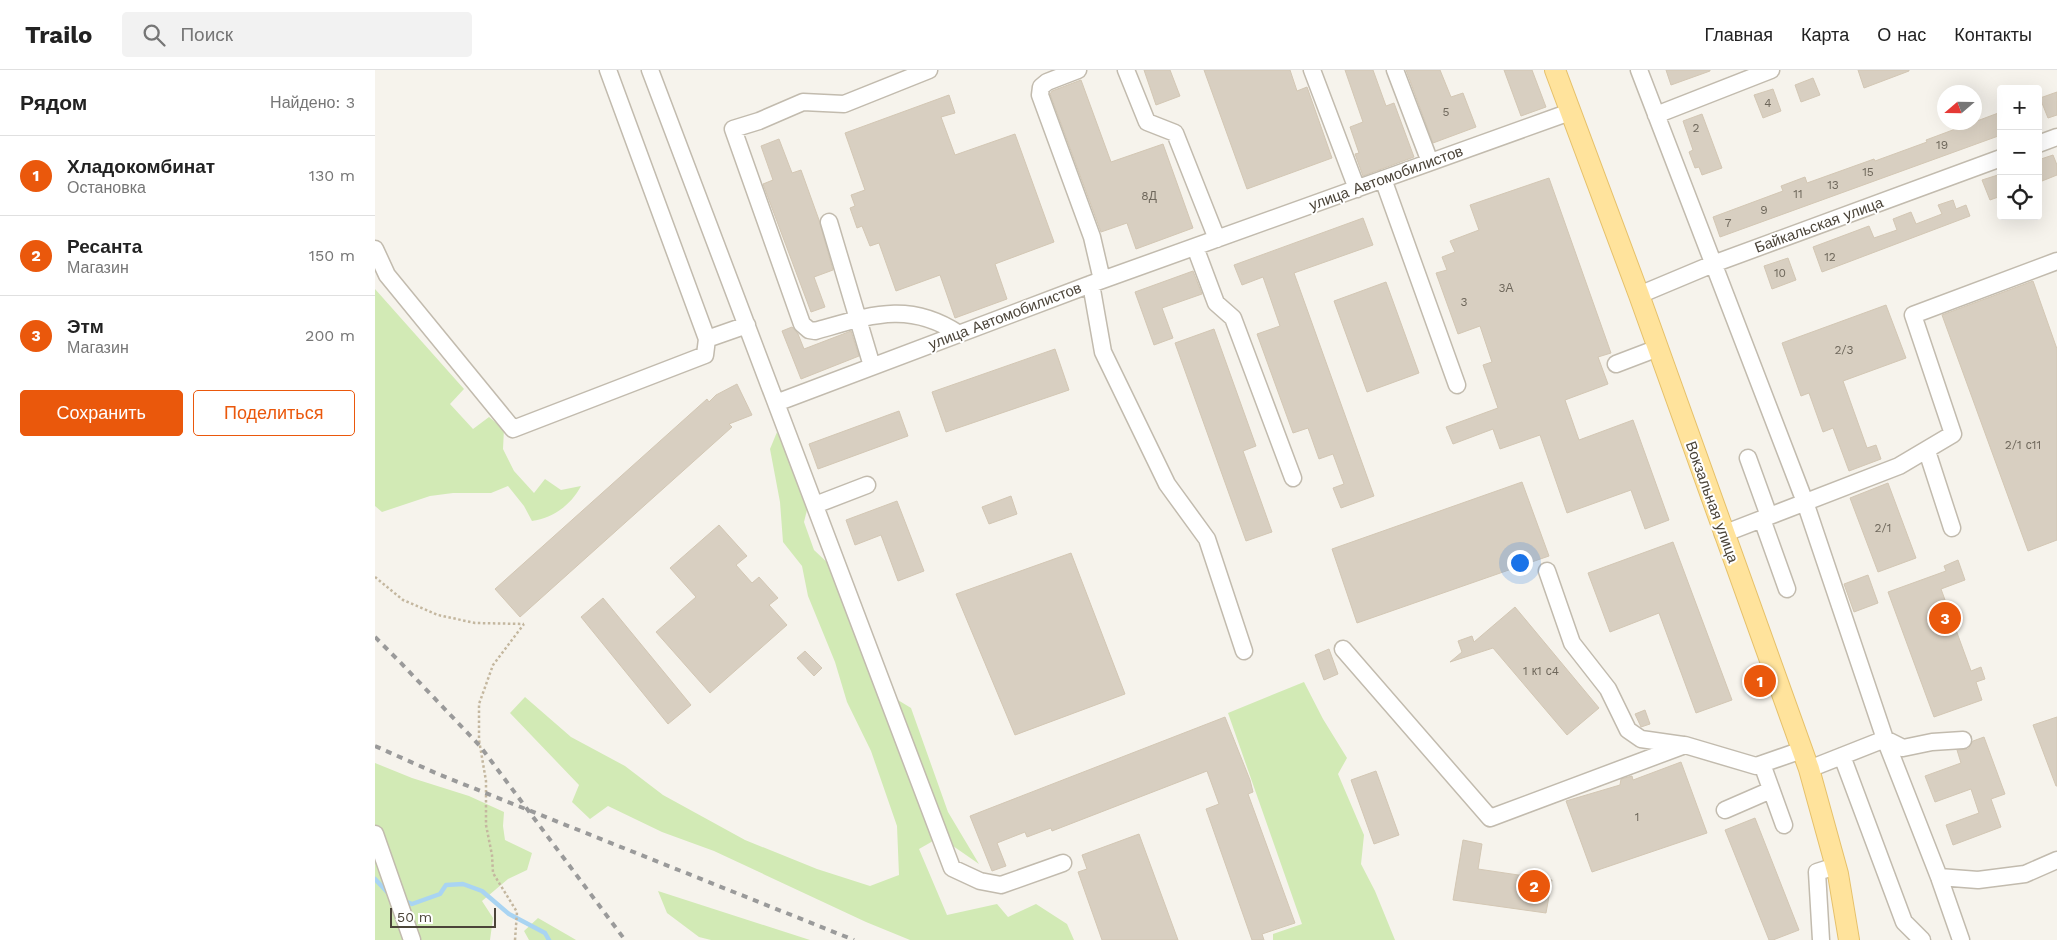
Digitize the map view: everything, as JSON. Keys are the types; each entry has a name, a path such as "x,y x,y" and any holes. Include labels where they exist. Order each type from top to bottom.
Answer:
{"main road":[{"name":"Вокзальная улица","path":"1555,70 1639,295 1723,534 1809,769 1836,866 1849,940"}],"street":[{"path":"375,249 387,275 513,429 705,355 707,339 608,70"},
{"path":"651,70 952,868 980,881 1001,886 1063,863"},
{"path":"929,70 844,104 803,102 759,121 733,129 802,324 809,330 815,331 882,314 915,314 941,322 959,334"},
{"path":"1078,70 1047,82 1041,87 1040,95 1092,237 1103,352 1167,484 1207,539 1244,651"},
{"path":"1126,70 1147,122 1175,132 1217,239"},
{"path":"1312,70 1357,189"},
{"path":"1395,70 1430,162"},
{"path":"1639,70 1805,502 1885,739 1939,877 1961,940"},
{"path":"1656,115 1771,70"},
{"name":"улица Автомобилистов","path":"776,403 1096,282 1570,112"},
{"path":"2042,143 2057,137"},
{"name":"Байкальская улица","path":"1639,295 1713,264 1997,159"},
{"path":"1383,179 1457,385"},
{"path":"829,222 857,319 873,366"},
{"path":"1195,247 1215,303 1233,318 1293,478"},
{"path":"1723,534 1899,466 1953,434 1913,315 2057,261"},
{"path":"707,339 747,325"},
{"path":"1616,364 1657,348"},
{"path":"1927,451 1952,528"},
{"path":"1748,458 1787,589"},
{"path":"815,505 867,485"},
{"path":"1547,571 1573,643 1608,689 1628,730 1641,739 1685,745 1756,766 1801,750"},
{"path":"1343,649 1490,818 1685,745"},
{"path":"1809,769 1885,739 1903,748 1932,742 1963,740"},
{"path":"1842,756 1903,922 1922,940"},
{"path":"1761,764 1785,825"},
{"path":"1725,810 1771,790"},
{"path":"375,834 412,940"},
{"path":"1939,877 1978,880 2025,874 2057,860"},
{"path":"1821,940 1817,872 1836,866"}],"path":[{"path":"375,577 403,600 438,615 475,624 524,624 493,665 479,704 479,740 487,781 486,824 492,854 493,873 517,912 515,940"}],"green space":[{"path":"375,289 464,389 450,404 473,429 489,417 504,429 503,449 514,471 534,493 545,479 561,490 581,486 567,505 554,514 532,521 524,506 508,486 491,493 453,493 430,496 382,512 375,506"},
{"path":"777,432 808,506 804,522 814,550 831,566 893,697 911,708 948,812 979,864 940,837 919,849 947,915 997,904 1008,917 1036,904 1067,924 1074,940 910,940 866,922 714,851 662,832 608,806 590,819 572,802 579,785 510,713 525,697 571,737 625,766 663,795 745,840 817,869 870,886 899,875 897,826 871,751 847,702 835,662 808,596 802,566 783,542 780,502 770,449"},
{"path":"1304,682 1323,719 1347,758 1338,774 1364,835 1361,864 1375,891 1395,940 1273,940 1273,934 1302,924 1228,713"},
{"path":"375,763 412,778 469,796 504,812 505,840 532,853 527,870 508,879 482,901 493,918 490,940 420,940 414,927 413,940 375,940"},
{"path":"658,891 810,940 711,940 699,937 667,913"},
{"path":"538,918 576,940 529,940 524,931"}],"building":[{"path":"1144,70 1170,70 1180,96 1156,105"},
{"path":"1204,70 1290,70 1297,91 1307,87 1332,158 1247,189"},
{"path":"1345,70 1373,70 1386,106 1394,103 1414,157 1363,176 1355,154 1359,153 1350,127 1363,122"},
{"path":"1406,70 1440,70 1451,97 1463,93 1476,127 1433,143"},
{"path":"1504,70 1532,70 1546,107 1521,116"},
{"path":"1666,70 1710,70 1710,71 1671,85"},
{"path":"1858,70 1909,70 1909,71 1864,88"},
{"path":"1813,78 1820,95 1801,102 1795,85"},
{"path":"1081,80 1111,162 1163,144 1193,228 1136,249 1127,223 1101,232 1050,94 1052,91"},
{"path":"1773,89 1781,111 1763,118 1754,95"},
{"path":"2057,92 2057,115 2048,118 2042,103 2042,97"},
{"path":"949,95 955,113 941,117 955,155 1015,134 1054,242 995,264 1007,299 955,318 940,275 896,291 879,243 870,246 862,226 857,228 850,208 855,206 851,195 865,190 845,133"},
{"path":"1997,113 1997,136 1720,237 1713,217 1783,191 1781,186 1805,177 1807,183 1874,159 1875,161 1927,142 1926,140 1953,130 1982,130 1982,119"},
{"path":"1702,114 1722,168 1702,175 1699,167 1695,168 1689,152 1693,150 1683,121"},
{"path":"779,139 792,173 801,170 819,220 833,270 814,277 825,307 811,312 763,184 773,180 761,146"},
{"path":"2053,155 2057,165 2057,175 2042,181 2042,175 2042,159"},
{"path":"1997,175 1997,197 1990,200 1982,180"},
{"path":"1549,178 1611,353 1598,357 1608,384 1565,400 1579,440 1633,420 1669,520 1645,529 1631,490 1567,513 1540,435 1500,449 1493,429 1453,444 1446,427 1498,408 1483,365 1492,362 1480,326 1458,334 1436,273 1447,270 1442,257 1455,252 1450,241 1479,230 1470,205"},
{"path":"1953,200 1956,209 1966,205 1970,216 1822,272 1813,247 1869,226 1874,238 1897,230 1893,219 1911,212 1916,224 1942,214 1938,205"},
{"path":"1363,218 1373,245 1294,273 1374,496 1341,508 1333,488 1344,484 1333,454 1319,459 1308,428 1293,433 1257,334 1280,326 1263,277 1242,285 1234,265"},
{"path":"1788,258 1796,280 1772,289 1764,266"},
{"path":"1193,271 1202,294 1162,308 1173,338 1154,345 1135,292"},
{"path":"2033,281 2057,349 2057,540 2028,551 1942,315"},
{"path":"1386,282 1419,373 1367,392 1334,301"},
{"path":"1886,305 1906,358 1843,381 1867,448 1876,445 1881,459 1849,471 1833,428 1823,432 1809,393 1801,396 1782,343"},
{"path":"792,327 798,334 804,349 851,331 859,356 801,379 782,331"},
{"path":"1214,329 1256,446 1243,451 1272,532 1246,541 1175,343"},
{"path":"1055,349 1069,390 946,432 932,392"},
{"path":"737,384 752,415 729,424 732,427 520,617 495,589 707,399 709,402 716,395"},
{"path":"899,411 908,436 818,469 809,444"},
{"path":"1522,482 1549,556 1357,623 1332,549"},
{"path":"1888,483 1916,558 1878,572 1850,498"},
{"path":"1011,496 1017,514 989,524 982,507"},
{"path":"897,501 924,571 898,581 881,535 855,545 846,520"},
{"path":"719,525 747,556 736,565 752,583 759,577 778,598 769,605 787,625 710,693 656,632 696,597 670,568"},
{"path":"1673,542 1732,700 1696,713 1659,613 1610,632 1588,573"},
{"path":"1071,553 1125,694 1015,735 956,594"},
{"path":"1958,560 1965,580 1941,589 1971,671 1981,667 1985,679 1976,682 1982,700 1934,717 1888,592 1946,571 1944,566"},
{"path":"1868,575 1878,603 1854,612 1844,584"},
{"path":"603,598 691,705 668,724 581,617"},
{"path":"1515,607 1599,708 1567,735 1493,648 1450,662 1462,652 1458,641 1472,636 1474,642"},
{"path":"1329,649 1338,674 1324,680 1315,655"},
{"path":"805,651 822,668 814,676 797,658"},
{"path":"1645,710 1650,724 1641,727 1635,714"},
{"path":"1225,717 1250,780 1253,792 1248,794 1295,923 1262,934 1264,940 1252,940 1206,809 1219,804 1207,771 1052,831 1051,828 1027,837 1025,832 997,843 1006,866 992,871 970,816"},
{"path":"2057,717 2057,786 2056,786 2033,725"},
{"path":"1984,737 2005,794 1991,799 2001,827 1953,845 1946,825 1979,813 1971,789 1935,802 1925,776 1961,763 1957,750 1968,749 1973,741"},
{"path":"1681,762 1707,833 1592,872 1566,801 1620,785 1621,779 1632,776 1633,780"},
{"path":"1376,771 1399,835 1374,844 1351,780"},
{"path":"1755,818 1799,930 1773,940 1769,940 1725,830"},
{"path":"1139,834 1178,940 1102,940 1078,872 1087,869 1082,855"},
{"path":"1463,840 1482,844 1478,869 1552,880 1546,913 1453,900"}],"waterway":[{"path":"375,879 390,895"},
{"path":"402,900 412,904 440,894 446,885 463,884 482,891 509,914 545,933 549,940"}],"railway":[{"path":"375,637 480,746 625,940"},
{"path":"375,746 438,774 854,940"}],"place":[{"name":"Этм","path":"1945,618"},
{"name":"Хладокомбинат","path":"1760,681"},
{"name":"Ресанта","path":"1534,886"}]}
